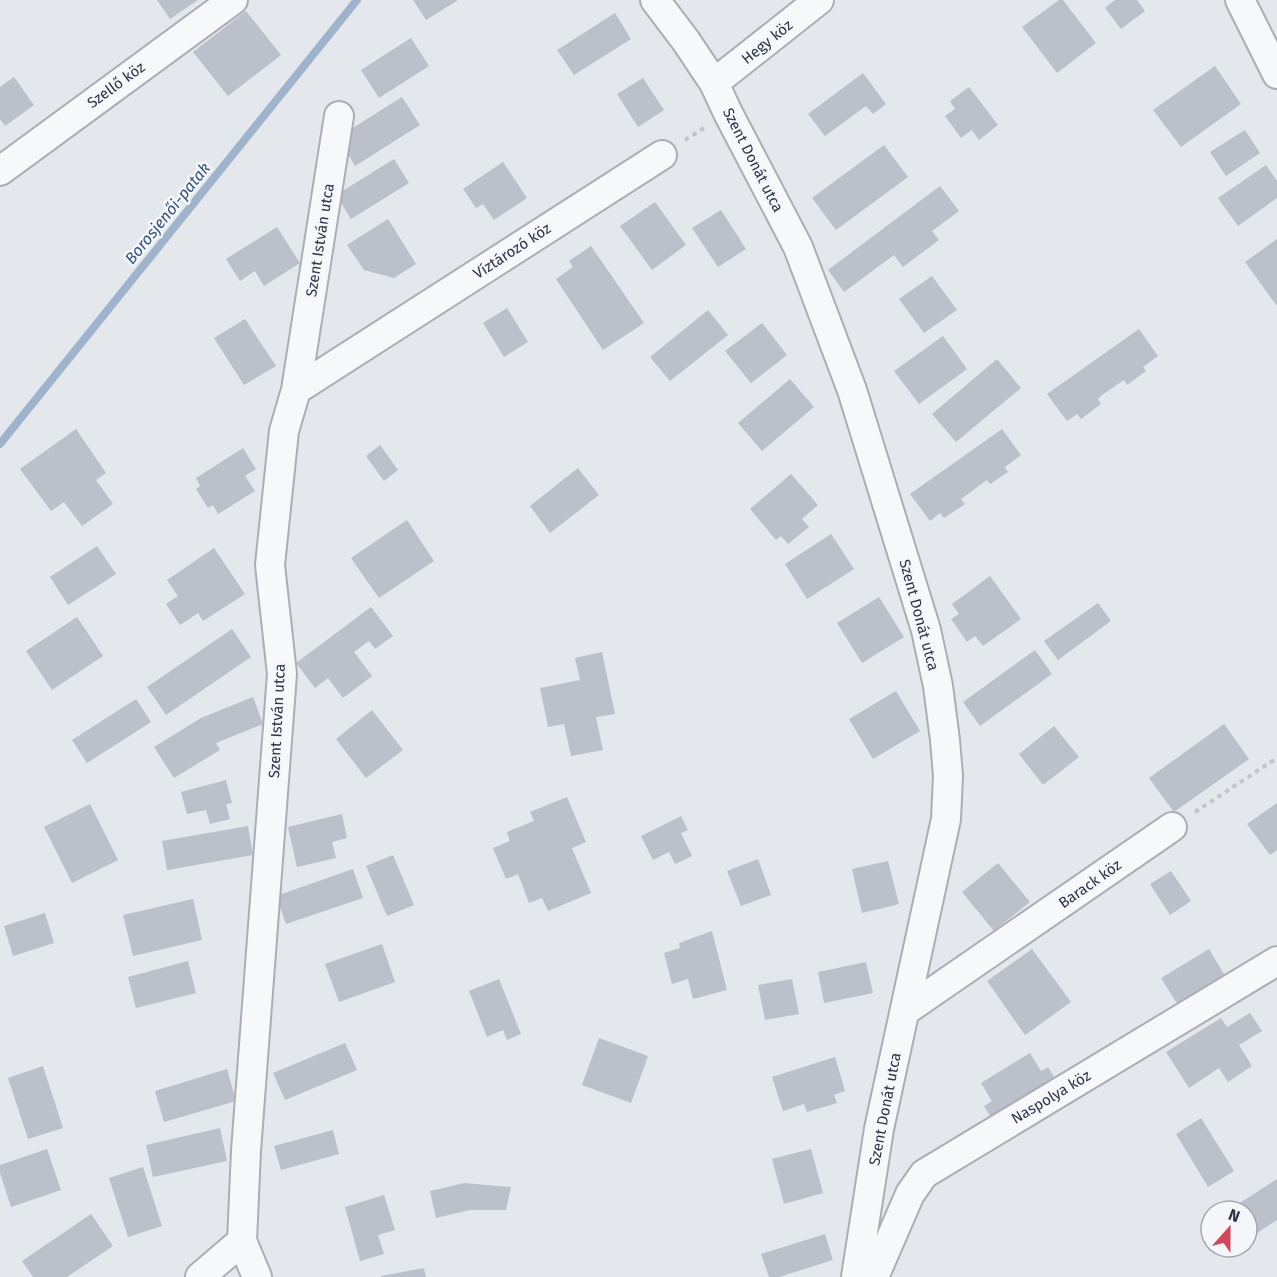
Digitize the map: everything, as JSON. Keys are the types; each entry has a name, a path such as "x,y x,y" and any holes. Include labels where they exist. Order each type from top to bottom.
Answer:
{"street":[{"name":"Szellő köz","path":"0,171 233,0"},
{"name":"Szent Donát utca","path":"655,0 714,83 798,247 852,390 927,630 938,686 948,776 946,819 879,1129 856,1277"},
{"name":"Hegy köz","path":"714,83 819,0"},
{"path":"1240,0 1268,32 1277,74"},
{"name":"Szent István utca","path":"242,1241 246,1151 282,674 270,565 284,431 296,390 339,116"},
{"name":"Víztározó köz","path":"296,390 662,155"},
{"name":"Barack köz","path":"905,1011 1172,827"},
{"name":"Naspolya köz","path":"874,1277 910,1194 924,1174 1277,961"},
{"path":"200,1277 242,1241 257,1277"}],"path":[{"path":"662,155 728,113"},
{"path":"1172,827 1277,758"}],"building":[{"path":"157,0 198,0 170,19"},
{"path":"413,0 458,0 426,20"},
{"path":"1059,0 1063,0 1096,43 1057,73 1022,27"},
{"path":"1115,0 1137,0 1145,11 1121,29 1105,8"},
{"path":"246,11 281,55 228,96 193,52"},
{"path":"615,13 631,39 574,75 557,50"},
{"path":"411,38 429,66 379,98 361,70"},
{"path":"1215,66 1241,104 1181,147 1153,110"},
{"path":"863,73 886,104 873,114 866,106 825,136 808,114"},
{"path":"14,77 34,105 5,126 0,119 0,87"},
{"path":"643,78 664,110 638,127 617,94"},
{"path":"969,87 998,125 979,140 972,130 961,138 945,116 955,109 950,101"},
{"path":"402,97 420,125 355,166 338,137"},
{"path":"1245,130 1260,153 1226,176 1210,152"},
{"path":"884,145 908,177 836,230 812,198"},
{"path":"394,159 409,183 351,219 336,195"},
{"path":"503,162 527,198 494,220 483,204 476,208 463,189"},
{"path":"1266,165 1277,181 1277,198 1238,226 1218,198"},
{"path":"940,186 959,211 932,231 939,240 903,267 894,255 844,292 828,270"},
{"path":"655,202 686,245 652,270 620,226"},
{"path":"721,210 746,249 718,267 692,228"},
{"path":"388,219 416,264 394,278 364,270 347,245"},
{"path":"277,227 300,263 264,286 255,271 240,281 226,259"},
{"path":"1277,239 1277,306 1245,262"},
{"path":"591,246 644,323 603,350 556,279 573,267 569,261"},
{"path":"932,276 957,310 924,333 899,299"},
{"path":"507,308 528,342 504,357 483,323"},
{"path":"708,310 728,335 670,381 650,357"},
{"path":"245,319 276,366 244,385 214,338"},
{"path":"762,323 787,355 751,383 725,351"},
{"path":"1139,329 1158,356 1143,367 1146,371 1127,385 1124,380 1102,395 1098,399 1101,404 1081,419 1077,414 1067,421 1047,394"},
{"path":"943,336 967,369 919,404 894,371"},
{"path":"997,359 1021,388 956,442 932,414"},
{"path":"790,379 814,407 762,451 738,423"},
{"path":"76,429 106,473 96,480 113,504 82,526 64,502 51,511 20,469"},
{"path":"1002,429 1021,455 1005,467 1008,472 990,484 987,480 961,499 965,504 944,518 940,513 930,521 910,494"},
{"path":"380,445 398,470 384,481 366,456"},
{"path":"243,448 256,469 245,476 255,491 218,514 213,505 208,508 196,489 200,486 196,478"},
{"path":"578,468 599,495 550,533 530,506"},
{"path":"791,474 818,505 802,519 809,527 788,544 781,536 776,540 750,509"},
{"path":"407,520 434,561 379,598 351,558"},
{"path":"831,534 854,569 807,599 785,564"},
{"path":"97,546 116,574 68,605 50,577"},
{"path":"214,548 245,594 203,621 198,613 180,625 166,604 178,596 167,580"},
{"path":"990,576 1021,619 983,646 975,636 967,642 951,619 959,614 952,604"},
{"path":"879,597 904,637 862,663 837,623"},
{"path":"1098,603 1111,621 1058,660 1044,641"},
{"path":"371,607 393,636 375,649 369,641 354,652 372,676 343,698 328,678 315,688 296,663"},
{"path":"77,617 103,656 52,690 26,651"},
{"path":"232,629 251,657 166,715 147,687"},
{"path":"1035,650 1052,674 980,726 963,702"},
{"path":"602,652 615,714 596,717 603,750 571,756 564,724 548,727 540,688 580,680 575,658"},
{"path":"896,691 920,731 873,759 849,719"},
{"path":"253,697 263,724 216,743 220,750 174,778 154,747 201,718"},
{"path":"136,699 151,722 87,763 72,740"},
{"path":"372,710 403,750 366,778 336,739"},
{"path":"1224,724 1249,759 1174,812 1149,778"},
{"path":"1054,726 1079,757 1043,785 1019,754"},
{"path":"226,780 232,803 226,804 230,819 210,824 206,810 187,814 181,792"},
{"path":"567,797 586,842 572,848 591,893 548,911 542,898 529,903 518,874 506,879 493,848 510,841 507,832 534,821 530,812"},
{"path":"1277,803 1277,850 1270,855 1247,824"},
{"path":"90,804 118,860 72,883 44,827"},
{"path":"342,814 347,838 332,842 336,858 297,867 288,827"},
{"path":"681,816 688,830 681,833 692,856 675,864 669,852 653,860 641,836"},
{"path":"248,826 253,855 167,870 162,841"},
{"path":"393,855 414,905 387,916 366,866"},
{"path":"758,859 771,895 741,906 727,871"},
{"path":"888,861 899,904 862,913 852,869"},
{"path":"998,863 1030,902 994,931 962,892"},
{"path":"353,869 363,898 286,924 276,896"},
{"path":"1171,871 1191,901 1170,915 1150,884"},
{"path":"193,899 202,940 133,956 123,915"},
{"path":"45,913 54,943 13,956 4,926"},
{"path":"712,931 727,990 693,999 688,979 672,984 664,953 680,948 679,943"},
{"path":"382,944 395,982 339,1002 325,964"},
{"path":"1032,949 1071,1002 1025,1035 987,981"},
{"path":"1209,949 1225,976 1178,1005 1161,978"},
{"path":"188,961 196,993 136,1008 128,977"},
{"path":"866,962 873,993 824,1003 818,972"},
{"path":"499,979 521,1034 507,1040 503,1030 487,1037 469,991"},
{"path":"792,979 799,1014 765,1020 758,985"},
{"path":"1250,1013 1262,1031 1239,1045 1252,1066 1228,1082 1219,1068 1189,1088 1166,1052 1221,1018 1227,1027"},
{"path":"599,1038 648,1056 631,1103 582,1085"},
{"path":"345,1043 357,1070 285,1100 273,1073"},
{"path":"1030,1053 1041,1071 1048,1067 1059,1085 995,1124 984,1106 992,1101 981,1083"},
{"path":"835,1057 845,1091 834,1095 837,1103 807,1112 804,1104 783,1111 772,1077"},
{"path":"43,1066 63,1128 28,1139 8,1078"},
{"path":"227,1069 236,1101 164,1122 155,1091"},
{"path":"1201,1118 1234,1171 1208,1187 1176,1134"},
{"path":"220,1128 227,1161 153,1177 146,1145"},
{"path":"333,1130 339,1154 281,1170 274,1146"},
{"path":"47,1149 61,1190 11,1207 0,1173 0,1165"},
{"path":"811,1149 823,1193 784,1204 772,1159"},
{"path":"143,1167 162,1226 128,1237 109,1178"},
{"path":"1277,1179 1277,1220 1259,1232 1259,1199 1246,1199"},
{"path":"464,1183 511,1187 506,1210 470,1210 436,1218 430,1191"},
{"path":"384,1195 395,1230 378,1235 384,1254 360,1261 345,1207"},
{"path":"91,1214 113,1246 67,1277 33,1277 22,1261"},
{"path":"825,1234 833,1260 779,1277 769,1277 761,1254"},
{"path":"424,1268 426,1277 381,1277 381,1276"}],"waterway":[{"name":"Borosjenői-patak","path":"0,444 357,0"}]}
